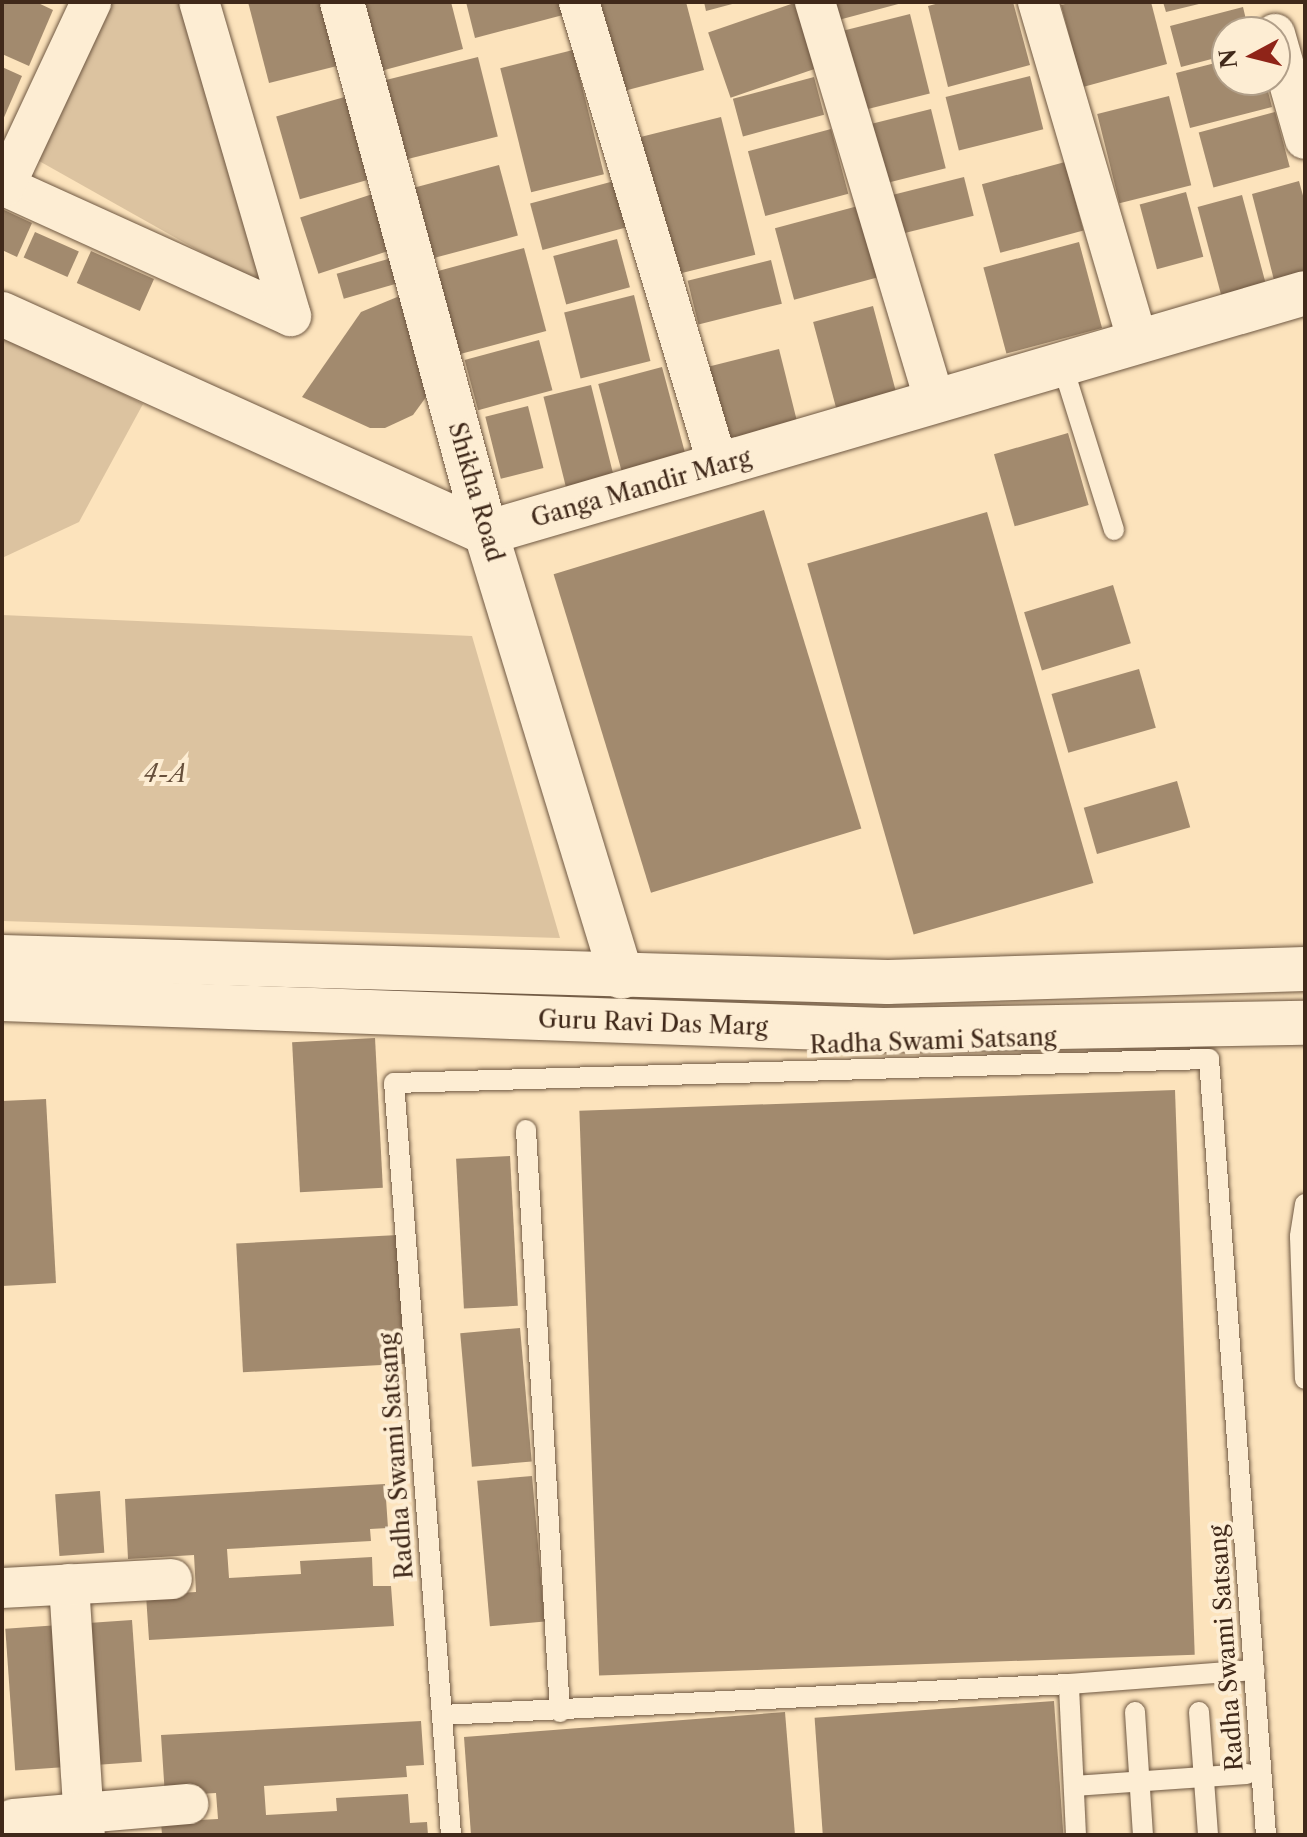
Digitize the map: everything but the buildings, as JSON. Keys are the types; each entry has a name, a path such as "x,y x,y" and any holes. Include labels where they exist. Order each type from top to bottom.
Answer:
{"street":[{"path":"91,2 3,186 291,316 199,2"},
{"name":"Shikha Road","path":"342,2 486,533 622,977"},
{"path":"579,2 718,465"},
{"path":"815,2 935,402"},
{"path":"1038,2 1138,342"},
{"path":"1291,90 1305,139"},
{"name":"Ganga Mandir Marg","path":"486,533 1305,293"},
{"path":"2,314 486,533"},
{"name":"Guru Ravi Das Marg","path":"2,957 622,977 888,982 1305,969"},
{"name":"Guru Ravi Das Marg","path":"2,999 1186,1043 1305,1023"},
{"path":"2,1588 172,1579"},
{"path":"69,1584 84,1824"},
{"path":"13,1819 84,1824 188,1804"}],"lane":[{"path":"1062,364 1114,530"},
{"path":"1181,975 1186,1043"},
{"name":"Radha Swami Satsang","path":"451,1835 394,1083 1186,1043 1209,1059 1266,1835"},
{"path":"526,1130 560,1712"},
{"path":"1305,1204 1300,1237 1305,1379"},
{"path":"442,1715 560,1712 1069,1684 1254,1670"},
{"path":"1069,1684 1076,1835"},
{"path":"1135,1712 1143,1835"},
{"path":"1199,1712 1208,1835"},
{"path":"1074,1786 1247,1774"}],"green space":[{"path":"109,2 187,2 272,292 32,157"},
{"path":"2,332 143,404 79,522 2,558"},
{"name":"4-A","path":"2,615 472,636 560,938 2,921"}]}
